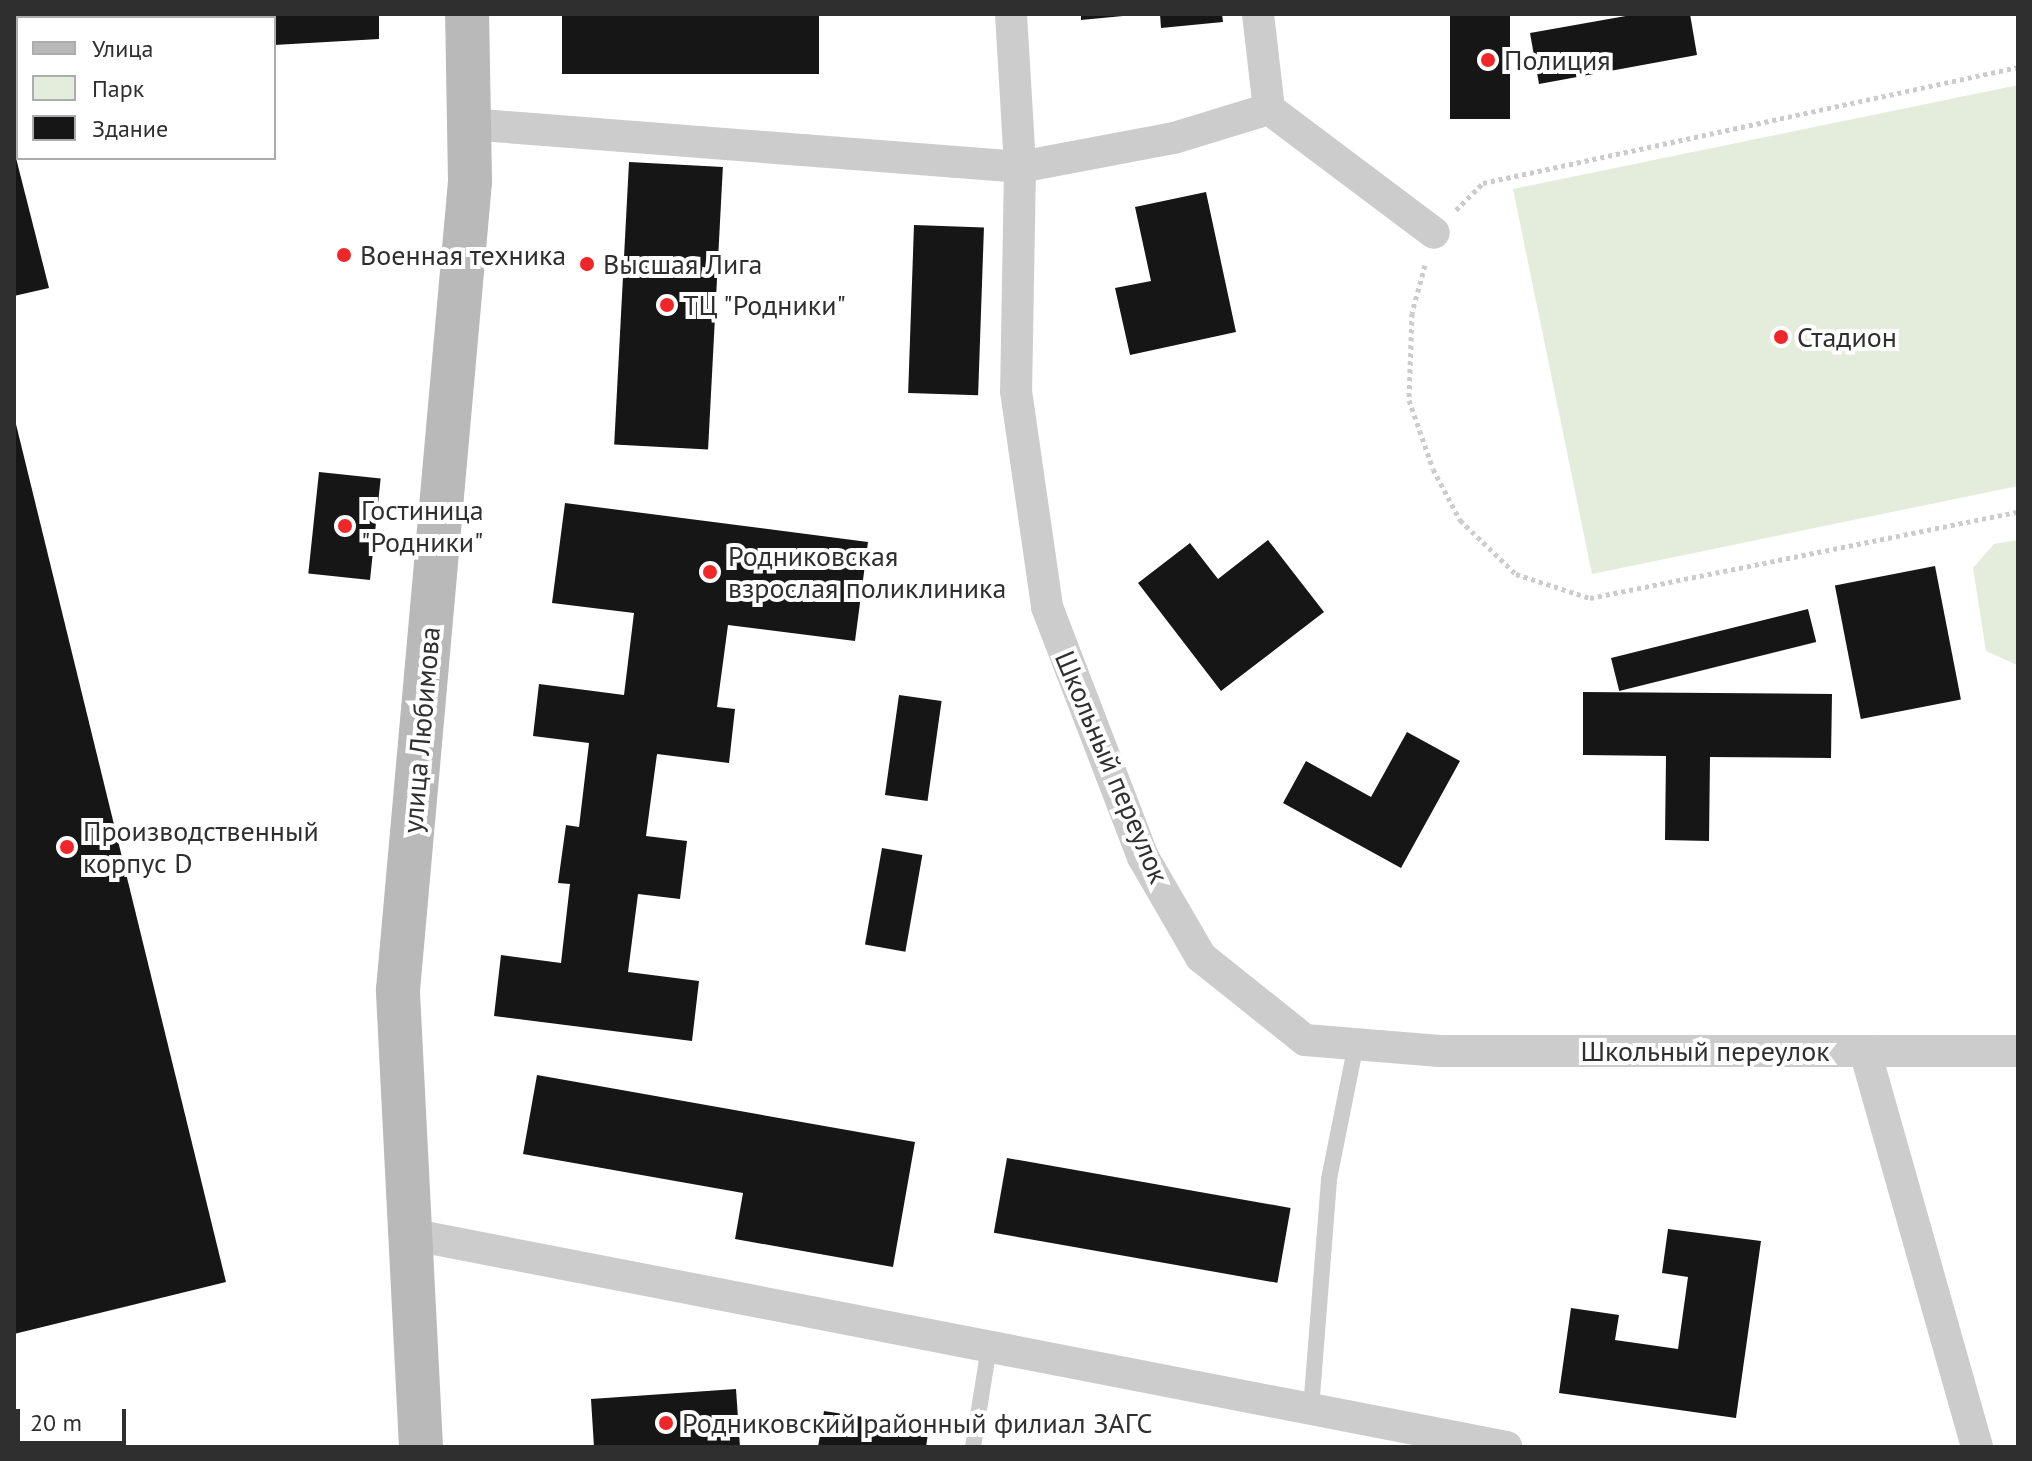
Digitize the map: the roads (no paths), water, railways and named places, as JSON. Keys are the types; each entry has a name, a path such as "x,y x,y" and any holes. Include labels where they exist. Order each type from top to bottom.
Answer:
{"main road":[{"name":"улица Любимова","path":"421,1447 398,990 470,181 467,14"}],"street":[{"name":"Школьный переулок","path":"1011,14 1020,167 1016,391 1052,622 1143,857 1201,957 1305,1040 1440,1051 2018,1051"},
{"path":"1258,14 1269,109 1434,233"},
{"path":"468,124 1020,167 1174,138 1269,109"},
{"path":"1865,1051 1977,1447"},
{"path":"409,1234 1507,1447"}],"lane":[{"path":"1311,1409 1329,1179 1356,1044"},
{"path":"973,1447 989,1347"}],"place":[{"name":"Полиция","path":"1488,60"},
{"name":"Военная техника","path":"344,255"},
{"name":"Высшая Лига","path":"587,264"},
{"name":"ТЦ \"Родники\"","path":"667,305"},
{"name":"Стадион","path":"1781,337"},
{"name":"Гостиница \"Родники\"","path":"345,526"},
{"name":"Родниковская взрослая поликлиника","path":"710,572"},
{"name":"Производственный корпус D","path":"67,847"},
{"name":"Родниковский районный филиал ЗАГС","path":"666,1423"}]}
